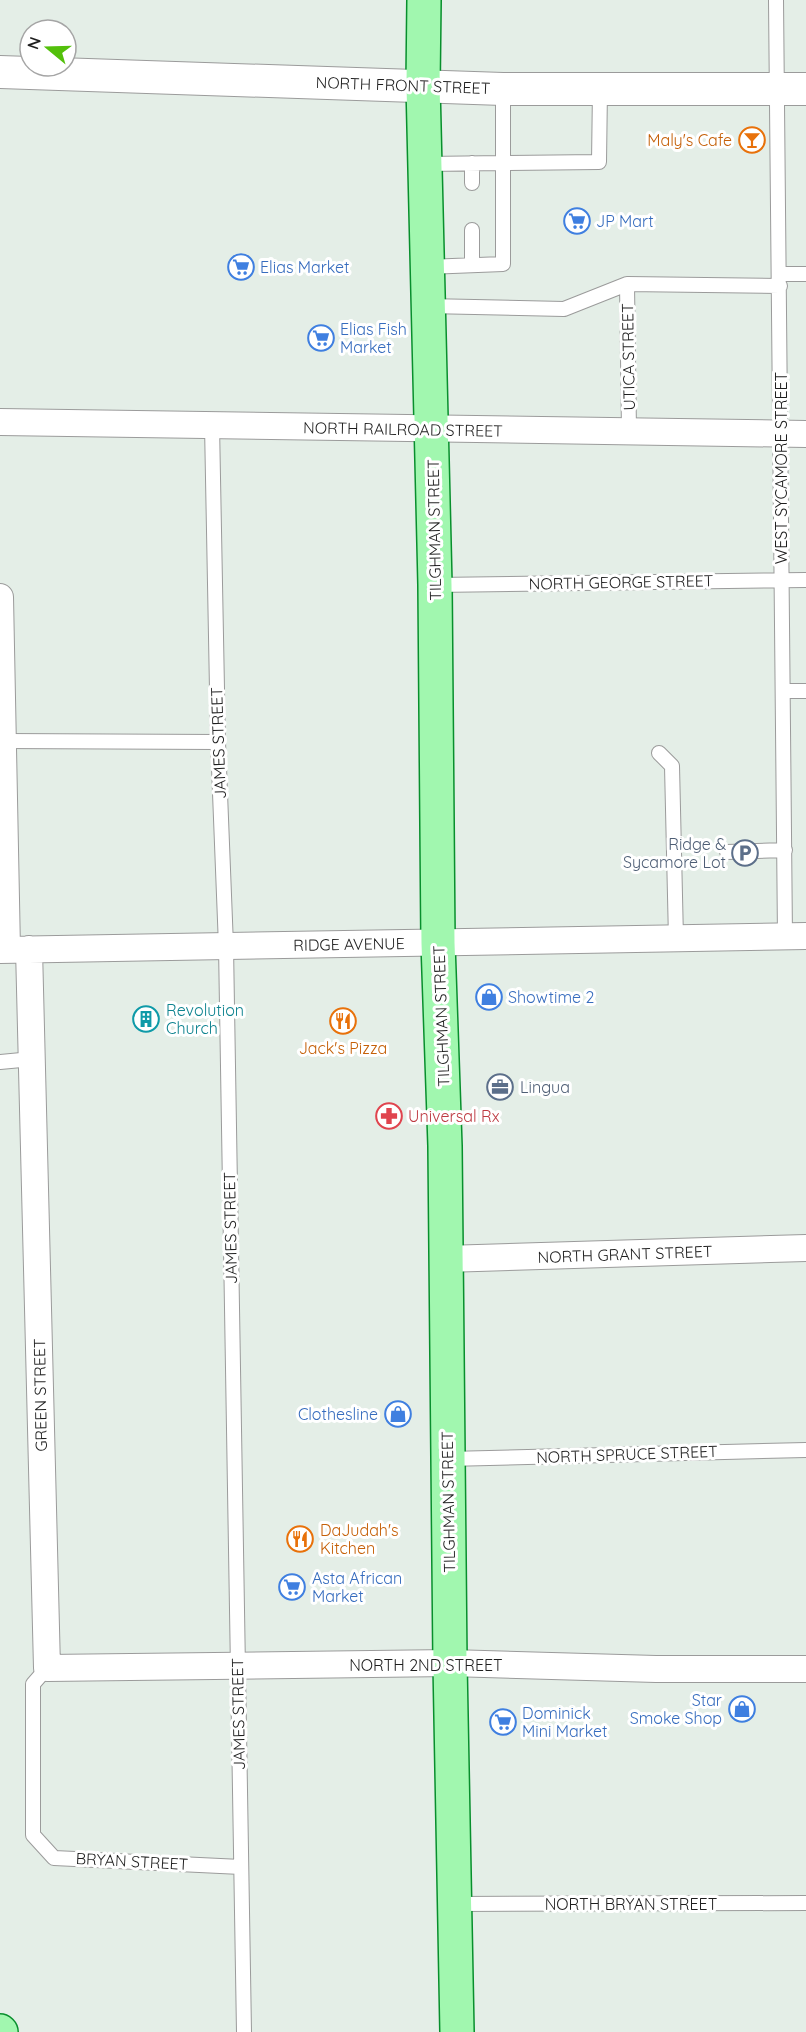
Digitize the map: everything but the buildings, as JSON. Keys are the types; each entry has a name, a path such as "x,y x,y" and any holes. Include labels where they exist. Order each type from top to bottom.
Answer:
{"main road":[{"name":"TILGHMAN STREET","path":"424,0 423,85 427,306 435,585 438,943 445,1146 450,1664 457,2032"}],"street":[{"name":"NORTH FRONT STREET","path":"0,72 503,89 792,88"},
{"name":"NORTH RAILROAD STREET","path":"0,422 794,434"},
{"name":"GREEN STREET","path":"0,597 3,741 12,950 32,1059 47,1668"},
{"name":"RIDGE AVENUE","path":"12,950 796,936"},
{"name":"NORTH GRANT STREET","path":"445,1259 806,1248"},
{"name":"NORTH 2ND STREET","path":"47,1668 238,1664 450,1664 656,1669 806,1668"}],"lane":[{"name":"WEST SYCAMORE STREET","path":"776,0 792,88 779,280 794,434 782,580 785,850 796,936"},
{"path":"427,267 503,264 503,89"},
{"path":"426,164 599,162 600,89"},
{"path":"472,164 472,183"},
{"path":"472,230 472,265"},
{"path":"427,306 564,309 627,284 779,280 806,274"},
{"name":"UTICA STREET","path":"627,284 629,431"},
{"name":"JAMES STREET","path":"212,425 218,742 226,946 244,2032"},
{"name":"NORTH GEORGE STREET","path":"435,585 806,580"},
{"path":"783,691 806,691"},
{"path":"3,741 218,742"},
{"path":"659,753 672,766 676,939"},
{"path":"727,852 785,850"},
{"path":"0,1062 32,1059"},
{"name":"NORTH SPRUCE STREET","path":"448,1460 806,1450"},
{"name":"BRYAN STREET","path":"47,1668 33,1684 33,1835 54,1858 241,1867"},
{"name":"NORTH BRYAN STREET","path":"456,1904 806,1903"}],"place":[{"name":"Maly's Cafe","path":"752,140"},
{"name":"JP Mart","path":"577,221"},
{"name":"Elias Market","path":"241,267"},
{"name":"Elias Fish Market","path":"321,338"},
{"name":"Ridge & Sycamore Lot","path":"745,853"},
{"name":"Showtime 2","path":"489,997"},
{"name":"Revolution Church","path":"146,1019"},
{"name":"Jack's Pizza","path":"343,1021"},
{"name":"Lingua","path":"500,1087"},
{"name":"Universal Rx","path":"389,1116"},
{"name":"Clothesline","path":"398,1414"},
{"name":"DaJudah's Kitchen","path":"300,1539"},
{"name":"Asta African Market","path":"292,1587"},
{"name":"Star Smoke Shop","path":"742,1709"},
{"name":"Dominick Mini Market","path":"503,1722"}]}
